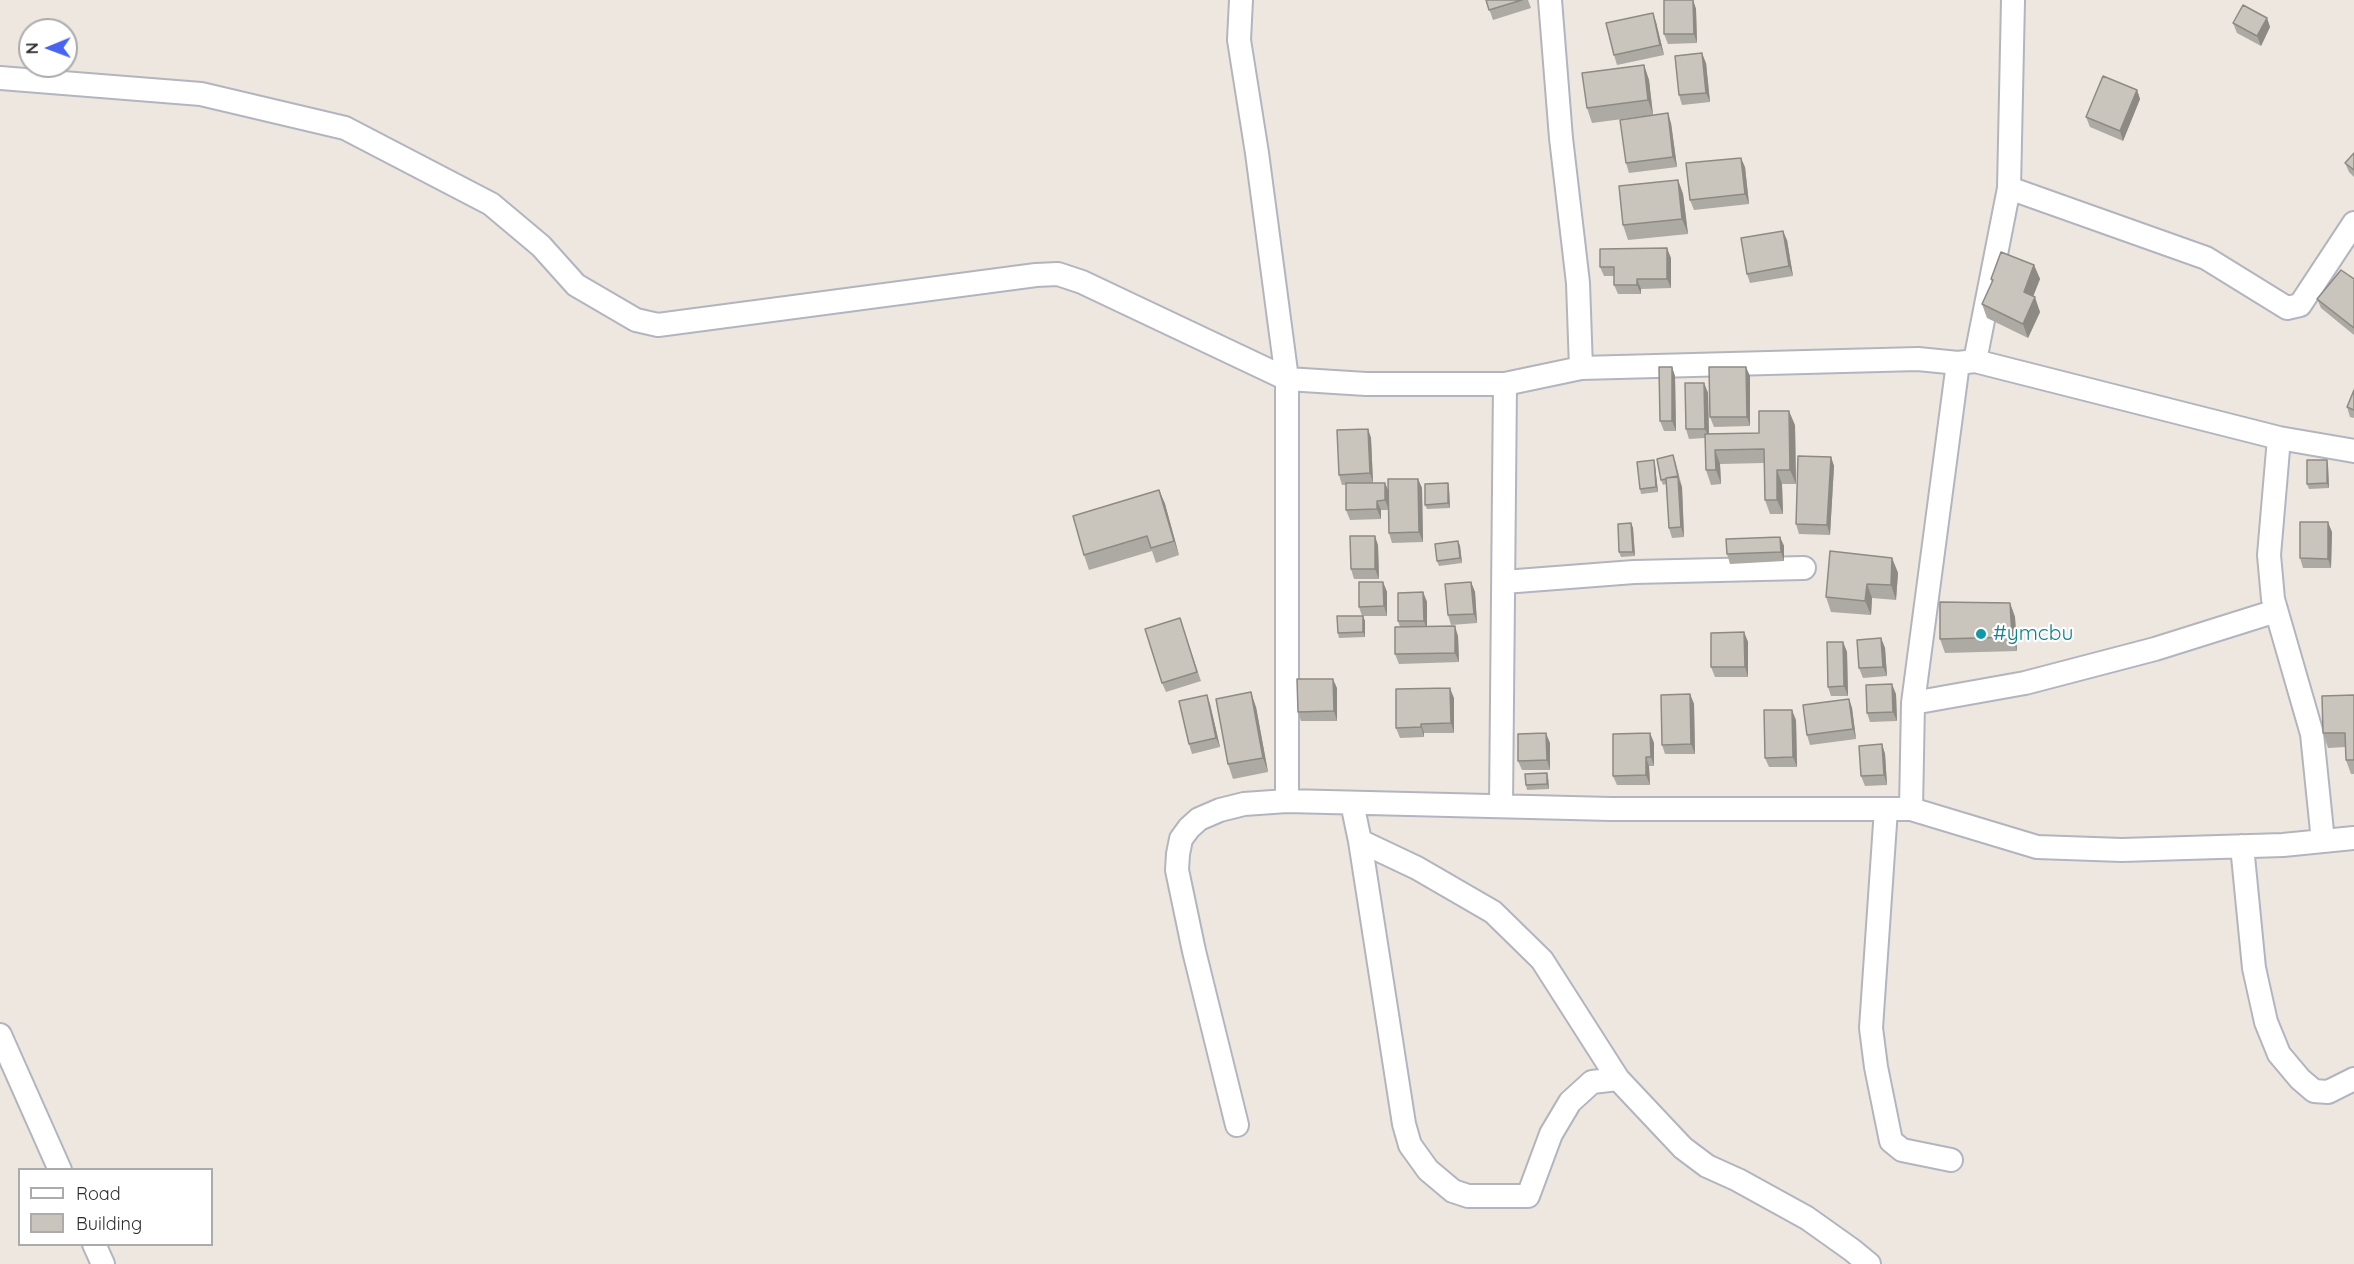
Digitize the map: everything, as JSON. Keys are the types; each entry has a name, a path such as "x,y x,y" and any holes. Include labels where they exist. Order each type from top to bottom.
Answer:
{"street":[{"path":"1240,0 1239,40 1257,153 1287,379 1287,801"},
{"path":"1550,0 1561,138 1578,283 1581,368"},
{"path":"1911,809 1913,703 1967,362 2009,188 2013,0"},
{"path":"0,78 201,94 345,128 491,204 541,246 576,285 636,320 658,325 1058,274 1082,282 1287,379 1366,384 1505,384 1581,368 1918,359 1967,362 2279,438 2354,451"},
{"path":"2009,188 2206,258 2287,308 2300,305 2354,223"},
{"path":"1501,806 1505,384"},
{"path":"2279,438 2269,555 2276,611 2314,700 2312,734 2323,841"},
{"path":"1504,582 1634,572 1804,568"},
{"path":"1913,703 2025,683 2155,649 2276,611"},
{"path":"1237,1125 1194,951 1177,870 1181,839 1199,819 1220,810 1244,804 1287,801 1611,809 1911,809 2037,847 2122,850 2242,846 2354,838"},
{"path":"1352,803 1360,841 1404,1124 1410,1145 1437,1179 1453,1191 1468,1196 1528,1196 1551,1134 1570,1102 1592,1082 1618,1078"},
{"path":"1886,809 1871,1028 1876,1067 1892,1141 1902,1150 1951,1160"},
{"path":"1360,841 1417,868 1493,912 1542,960 1618,1078 1683,1148 1707,1166 1738,1180 1807,1218 1869,1264"},
{"path":"2242,846 2255,976 2265,1022 2279,1054 2300,1079 2314,1091 2328,1092 2354,1079"},
{"path":"0,1035 59,1168"},
{"path":"94,1246 102,1264"}],"building":[{"path":"1486,0 1522,0 1489,10"},
{"path":"1664,0 1693,0 1694,34 1664,34"},
{"path":"2243,5 2267,18 2257,36 2233,23"},
{"path":"1653,13 1660,45 1614,55 1606,23"},
{"path":"1702,53 1706,93 1679,95 1675,56"},
{"path":"1644,65 1648,100 1587,108 1582,73"},
{"path":"2103,76 2137,90 2120,131 2086,117"},
{"path":"1668,113 1673,157 1626,163 1620,120"},
{"path":"2354,153 2354,170 2345,163"},
{"path":"1741,158 1745,194 1690,200 1686,163"},
{"path":"1678,180 1682,219 1623,225 1619,186"},
{"path":"1783,231 1789,266 1747,274 1741,238"},
{"path":"1667,248 1667,279 1637,279 1637,285 1614,285 1614,267 1600,267 1600,249"},
{"path":"2001,252 2034,265 2024,292 2035,297 2023,324 1982,304 1993,280 1991,279"},
{"path":"2341,270 2354,279 2354,328 2317,299"},
{"path":"1659,367 1672,367 1672,421 1660,421"},
{"path":"1709,367 1746,367 1747,417 1710,417"},
{"path":"1685,383 1704,383 1705,429 1686,429"},
{"path":"2354,390 2354,410 2347,407"},
{"path":"1759,411 1789,411 1790,470 1777,470 1777,500 1765,500 1764,449 1715,450 1716,470 1706,470 1705,434 1759,433"},
{"path":"1368,429 1370,473 1339,475 1337,430"},
{"path":"1673,455 1678,476 1661,480 1657,459"},
{"path":"1798,456 1831,457 1827,525 1796,524"},
{"path":"1654,460 1656,487 1640,489 1637,462"},
{"path":"2307,460 2327,460 2327,483 2307,484"},
{"path":"1678,477 1681,527 1669,528 1666,478"},
{"path":"1388,479 1418,479 1419,532 1389,533"},
{"path":"1346,483 1385,483 1385,500 1377,501 1377,509 1346,510"},
{"path":"1448,483 1448,503 1425,505 1425,484"},
{"path":"1159,490 1174,541 1151,548 1147,536 1084,555 1073,516"},
{"path":"2300,522 2328,522 2328,559 2300,558"},
{"path":"1631,523 1633,552 1619,552 1618,524"},
{"path":"1350,536 1375,536 1375,569 1351,569"},
{"path":"1780,537 1781,552 1727,554 1726,539"},
{"path":"1458,541 1460,558 1437,561 1435,544"},
{"path":"1830,551 1892,558 1891,585 1867,584 1865,601 1826,597"},
{"path":"1359,582 1383,582 1384,606 1359,607"},
{"path":"1471,582 1474,614 1448,615 1445,584"},
{"path":"1423,592 1424,621 1398,621 1398,593"},
{"path":"1940,602 2010,603 2012,637 1940,639"},
{"path":"1337,616 1363,616 1363,632 1338,633"},
{"path":"1180,618 1197,672 1162,683 1145,629"},
{"path":"1455,626 1455,653 1395,654 1395,627"},
{"path":"1744,632 1745,667 1711,667 1711,633"},
{"path":"1881,638 1883,667 1859,668 1857,640"},
{"path":"1827,642 1843,642 1844,686 1828,687"},
{"path":"1297,679 1333,679 1334,711 1298,712"},
{"path":"1892,684 1893,712 1867,713 1866,685"},
{"path":"1450,688 1451,723 1396,728 1396,689"},
{"path":"1251,692 1263,758 1228,764 1216,699"},
{"path":"1690,694 1691,744 1662,745 1661,695"},
{"path":"1207,695 1216,738 1189,744 1179,701"},
{"path":"2354,695 2354,760 2346,760 2345,733 2323,733 2322,696"},
{"path":"1849,699 1853,729 1807,735 1803,705"},
{"path":"1764,710 1792,710 1793,757 1765,758"},
{"path":"1546,733 1547,760 1518,761 1518,734"},
{"path":"1650,733 1651,757 1646,757 1646,775 1613,776 1613,734"},
{"path":"1882,744 1884,775 1861,776 1859,746"},
{"path":"1547,773 1547,784 1526,785 1525,774"}],"place":[{"name":"#ymcbu","path":"1981,634"}]}
